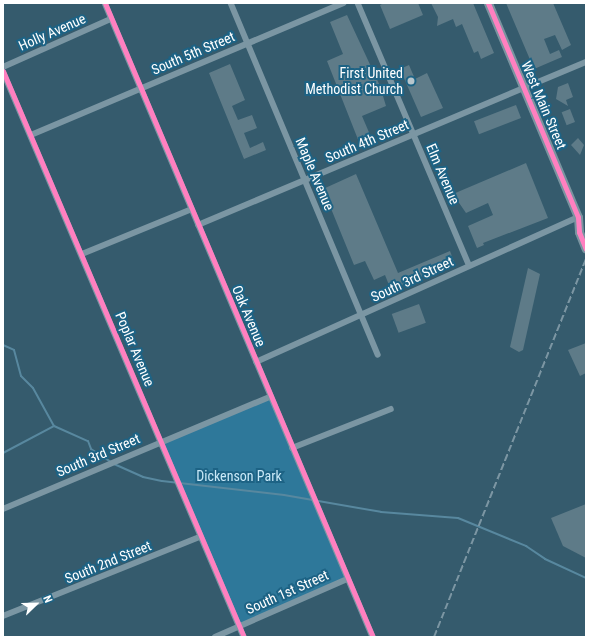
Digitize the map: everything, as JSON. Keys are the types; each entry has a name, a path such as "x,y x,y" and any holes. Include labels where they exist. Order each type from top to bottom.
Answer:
{"main road":[{"name":"West Main Street","path":"488,3 578,217 579,232 586,249"},
{"name":"West Main Street","path":"578,217 586,224"}],"street":[{"name":"Oak Avenue","path":"105,3 190,210 256,362 307,487 373,637"},
{"name":"Maple Avenue","path":"231,3 378,355"},
{"name":"South 5th Street","path":"31,135 343,3"},
{"name":"Elm Avenue","path":"358,3 469,265"},
{"name":"Holly Avenue","path":"3,67 111,19"},
{"name":"South 4th Street","path":"198,226 586,62"},
{"name":"Poplar Avenue","path":"3,71 82,254 200,537 244,637"},
{"path":"82,254 190,210"},
{"name":"South 3rd Street","path":"256,362 578,217"},
{"name":"South 3rd Street","path":"3,509 270,397"},
{"path":"292,448 391,408"},
{"name":"South 2nd Street","path":"3,616 200,537"},
{"name":"South 1st Street","path":"215,637 347,578"}],"green space":[{"name":"Dickenson Park","path":"270,397 347,579 239,625 161,443"}],"building":[{"path":"384,3 418,3 423,15 390,29 380,5"},
{"path":"431,3 473,3 494,53 481,59 478,51 474,53 462,24 456,27 453,19 437,26 438,17"},
{"path":"506,3 553,3 571,45 562,50 555,35 544,39 550,54 559,50 562,57 534,69"},
{"path":"347,15 380,86 386,106 362,116 371,137 359,142 327,61 343,54 330,22"},
{"path":"230,64 245,100 232,106 238,120 252,115 257,128 244,133 250,148 263,142 266,150 244,159 209,73"},
{"path":"409,65 415,79 427,73 443,108 421,117 400,69"},
{"path":"568,83 573,97 566,100 568,106 556,99 558,87"},
{"path":"516,105 521,118 479,134 474,121"},
{"path":"570,109 575,122 567,125 562,112"},
{"path":"578,138 584,145 580,155 571,145"},
{"path":"526,163 548,218 483,243 484,245 477,248 468,226 493,215 488,203 466,213 453,194"},
{"path":"356,174 398,273 450,251 454,262 391,290 385,275 374,280 365,261 354,265 323,189"},
{"path":"528,268 540,274 523,350 519,352 510,347"},
{"path":"419,304 426,323 399,333 392,314"},
{"path":"586,343 586,373 580,376 568,350"},
{"path":"586,504 586,558 563,546 551,518"}],"waterway":[{"path":"3,345 14,350 21,376 33,388 54,426"},
{"path":"3,453 54,426 88,441 91,449 111,462"},
{"path":"114,464 143,477 162,481 284,495 381,512 458,518 526,546 545,559 586,578"}],"railway":[{"path":"434,637 586,259"}],"cycle path":[{"path":"105,3 373,637"},
{"path":"488,3 578,217 579,232 586,249"},
{"path":"3,71 244,637"}],"place":[{"name":"First United Methodist Church","path":"411,81"}]}
